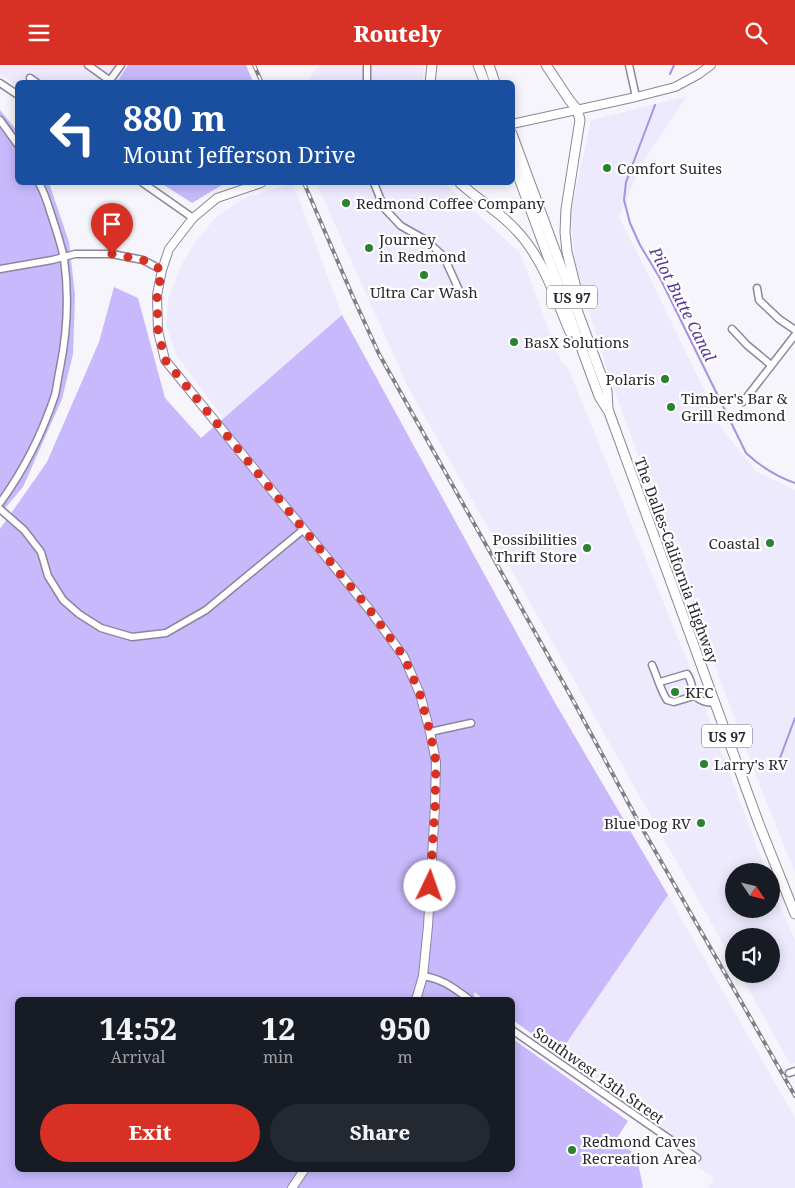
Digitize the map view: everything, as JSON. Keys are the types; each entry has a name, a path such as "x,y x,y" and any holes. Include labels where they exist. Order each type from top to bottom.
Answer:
{"highway":[{"path":"430,80 432,65"},
{"path":"478,65 484,80"},
{"path":"489,65 493,80"},
{"path":"546,65 577,109 580,120 566,209 565,232 567,252 580,304 583,327"},
{"name":"The Dalles-California Highway","path":"515,142 607,391 609,412"},
{"name":"The Dalles-California Highway","path":"515,167 599,396 609,412 759,824 795,914"},
{"path":"462,185 500,215 528,243 538,258 578,353 591,375"}],"main road":[{"path":"515,123 675,87 711,65"},
{"path":"255,185 217,198 194,218 170,249 162,270 157,295 158,331 165,360 369,609 404,657 420,694 436,762 428,926 423,976 417,997"},
{"path":"292,1188 303,1172"}],"street":[{"path":"88,65 108,80"},
{"path":"110,65 119,67 110,80"},
{"path":"367,80 368,65"},
{"path":"629,65 636,97"},
{"path":"0,83 15,93"},
{"path":"0,120 15,141"},
{"path":"0,503 30,455 42,429 56,393 63,354 67,313 64,258 40,185"},
{"path":"146,185 194,218"},
{"path":"375,185 384,208 400,226 426,240 444,257 459,290"},
{"path":"0,269 75,255 112,254 143,260 162,270"},
{"path":"757,288 759,300 779,319 795,330"},
{"path":"732,329 747,345 771,365"},
{"path":"743,402 795,335"},
{"path":"0,509 24,530 41,552 48,576 63,600 78,614 101,628 132,637 166,633 206,610 304,529"},
{"path":"652,665 665,696 670,701 674,702 694,695"},
{"path":"660,682 687,674 697,699 708,703 715,701"},
{"path":"430,732 472,723"},
{"path":"423,976 443,981 466,997"},
{"name":"Southwest 13th Street","path":"515,1031 697,1158"}],"shaded area":[{"path":"0,65 128,65 118,80 15,80 15,85 0,74"},
{"path":"128,65 246,65 252,80 118,80"},
{"path":"319,65 424,65 422,80 308,80"},
{"path":"687,96 642,164 619,217 725,433 757,472 795,490 795,873 703,635 607,370 575,264 571,212 591,120"},
{"path":"0,110 15,129 15,185 50,186 69,242 75,295 73,354 62,399 23,487 0,514"},
{"path":"164,185 222,185 192,203"},
{"path":"287,185 294,185 342,315 223,418 177,356 166,326 168,300 179,269 193,245 215,218 242,199"},
{"path":"317,185 446,185 520,253 561,362 568,368 691,670 763,863 725,863 725,918 780,918 780,906 795,940 795,1063 790,1064 745,983 780,983 780,928 725,928 725,947 408,387"},
{"path":"114,287 138,298 165,398 201,438 342,315 554,701 668,895 559,1054 515,1021 515,997 481,997 474,992 475,997 15,997 15,1172 515,1172 515,1040 628,1121 615,1141 636,1154 643,1187 0,1188 0,529 47,462 99,342"},
{"path":"668,895 795,1118 795,1188 708,1188 714,1178 695,1165 701,1156 559,1054"}],"waterway":[{"name":"Pilot Butte Canal","path":"670,74 674,65"},
{"name":"Pilot Butte Canal","path":"655,105 626,182 624,200 630,223 640,245 661,280 746,453 769,471 795,483"},
{"name":"Pilot Butte Canal","path":"780,758 795,718"}],"railway":[{"path":"254,65 261,80"},
{"path":"305,185 379,354 569,693 638,821 795,1096"}],"place":[{"name":"Comfort Suites","path":"607,168"},
{"name":"Redmond Coffee Company","path":"346,203"},
{"name":"Journey in Redmond","path":"369,248"},
{"name":"Ultra Car Wash","path":"424,275"},
{"name":"BasX Solutions","path":"514,342"},
{"name":"Polaris","path":"665,379"},
{"name":"Timber's Bar & Grill Redmond","path":"671,407"},
{"name":"Coastal","path":"770,543"},
{"name":"Possibilities Thrift Store","path":"587,548"},
{"name":"KFC","path":"675,692"},
{"name":"Larry's RV","path":"704,764"},
{"name":"Blue Dog RV","path":"701,823"},
{"name":"Redmond Caves Recreation Area","path":"572,1150"}],"route":[{"path":"112,254 143,260 162,270 157,295 158,331 165,360 369,609 404,657 420,694 436,762 430,886"}]}
